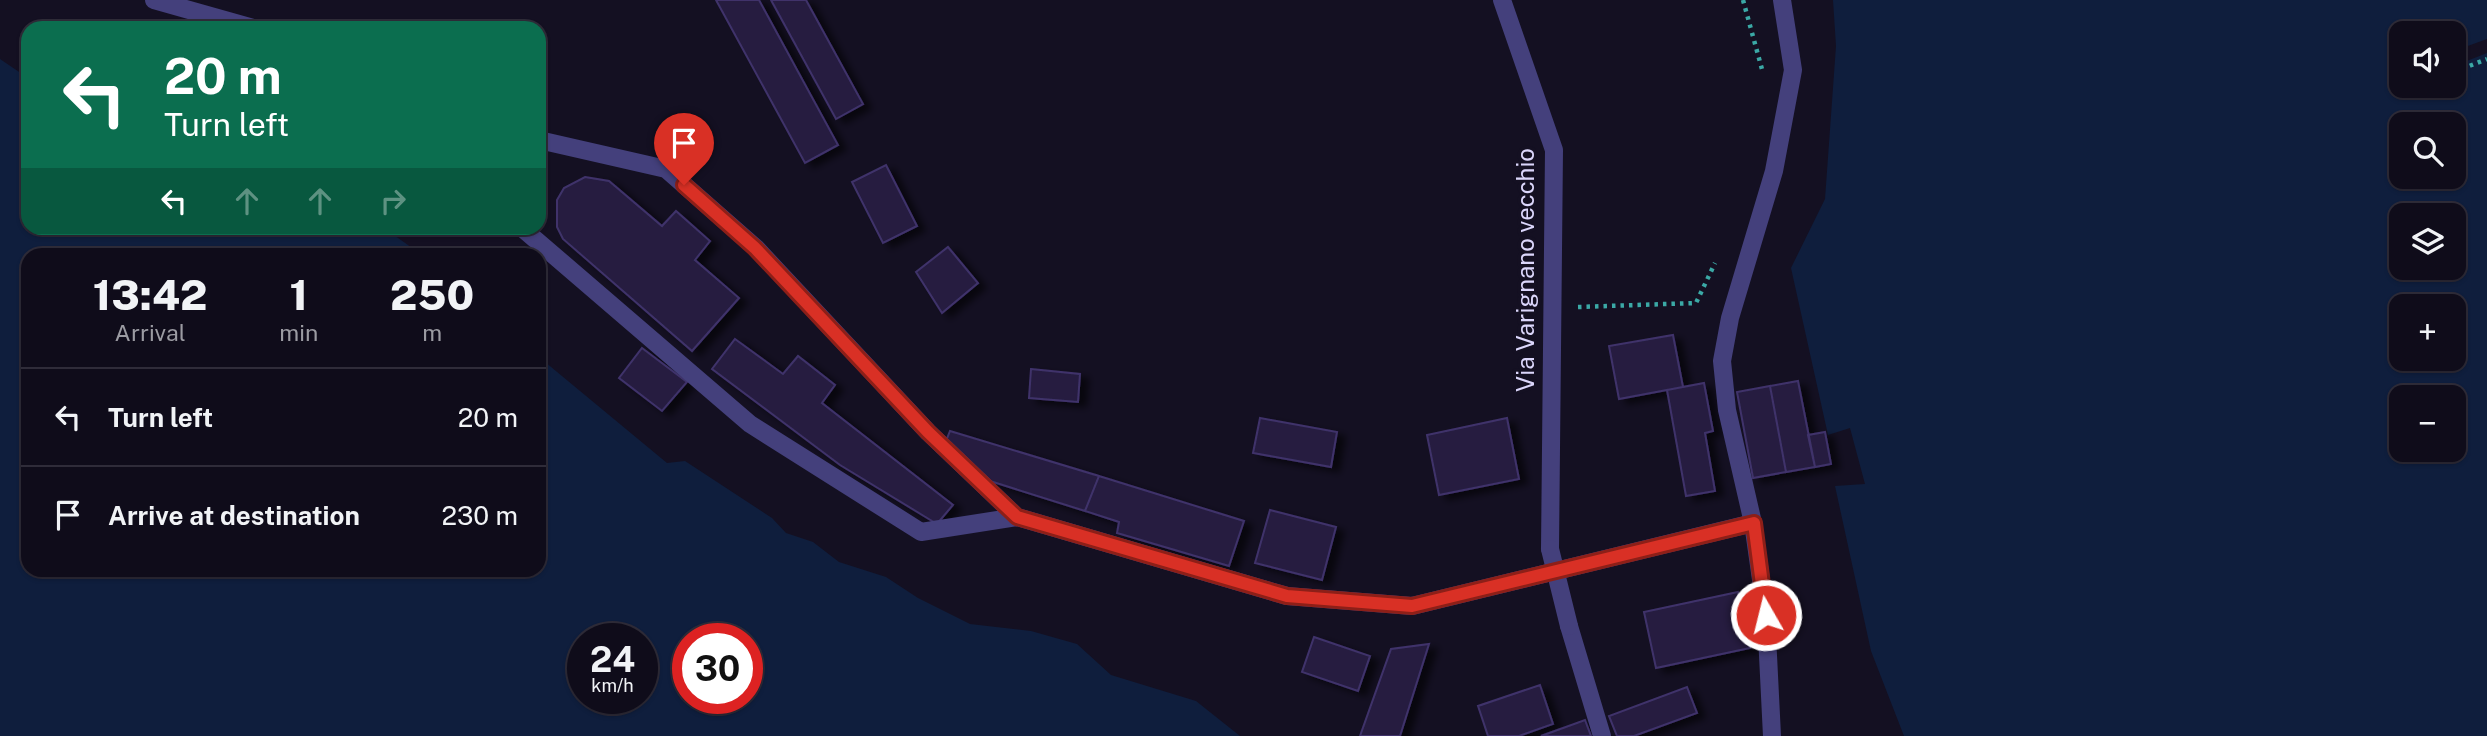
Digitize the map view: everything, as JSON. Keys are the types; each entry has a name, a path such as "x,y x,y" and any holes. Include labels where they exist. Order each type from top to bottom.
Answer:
{"street":[{"path":"154,0 228,21"},
{"name":"Via Varignano vecchio","path":"1502,0 1554,150 1550,307 1550,549 1569,626 1602,736"},
{"path":"1772,736 1766,615 1754,523 1727,410 1722,361 1730,318 1774,171 1793,70 1782,0"},
{"path":"546,142 666,169 755,248 928,432 1017,517"},
{"path":"530,235 545,248"},
{"path":"546,249 750,424 921,533 1017,517 1287,596 1412,606 1754,523"}],"path":[{"path":"1743,0 1764,79"},
{"path":"2466,67 2487,59"},
{"path":"1550,307 1696,303 1718,258"}],"water":[{"path":"1833,0 2487,0 2487,39 2466,47 2466,21 2389,21 2389,98 2466,98 2466,61 2487,53 2487,736 1904,736 1871,651 1835,486 1865,484 1850,428 1828,435 1791,268 1825,199 1836,46"},
{"path":"0,59 21,73 21,235 394,235 412,248 21,248 21,577 546,577 546,363 667,463 685,461 772,518 786,533 813,542 839,562 886,577 918,598 970,624 1031,631 1077,644 1111,675 1196,701 1240,736 0,736"}],"building":[{"path":"716,0 759,0 838,145 805,163"},
{"path":"771,0 806,0 863,104 836,119"},
{"path":"886,165 917,226 883,243 852,182"},
{"path":"585,177 609,181 662,226 676,211 710,241 695,260 739,298 692,351 563,239 557,227 557,200 564,188"},
{"path":"948,247 978,283 942,313 916,272"},
{"path":"1673,335 1683,387 1619,399 1609,346"},
{"path":"735,339 783,374 798,356 835,385 822,403 953,505 937,524 840,465 712,369"},
{"path":"642,348 687,382 662,411 619,378"},
{"path":"1031,369 1080,374 1078,402 1029,398"},
{"path":"1798,381 1815,467 1786,472 1770,386"},
{"path":"1704,383 1713,431 1705,433 1715,491 1686,496 1667,390"},
{"path":"1770,386 1786,472 1753,478 1737,392"},
{"path":"1260,418 1337,432 1331,467 1253,453"},
{"path":"1507,418 1519,479 1439,495 1427,435"},
{"path":"950,431 1099,476 1085,511 974,476 946,441"},
{"path":"1825,432 1831,464 1815,467 1808,435"},
{"path":"1099,476 1244,521 1229,566 1117,533 1119,522 1085,511"},
{"path":"1270,510 1336,527 1322,580 1255,563"},
{"path":"1738,592 1750,648 1656,668 1644,612"},
{"path":"1314,637 1370,656 1358,691 1302,672"},
{"path":"1429,644 1400,736 1360,736 1391,649"},
{"path":"1540,685 1553,724 1519,736 1488,736 1478,706"},
{"path":"1687,687 1697,713 1634,736 1617,736 1609,716"},
{"path":"1585,720 1591,736 1541,736"}],"route":[{"path":"684,185 755,248 928,432 1017,517 1287,596 1412,606 1517,583 1754,523 1766,615"}]}
